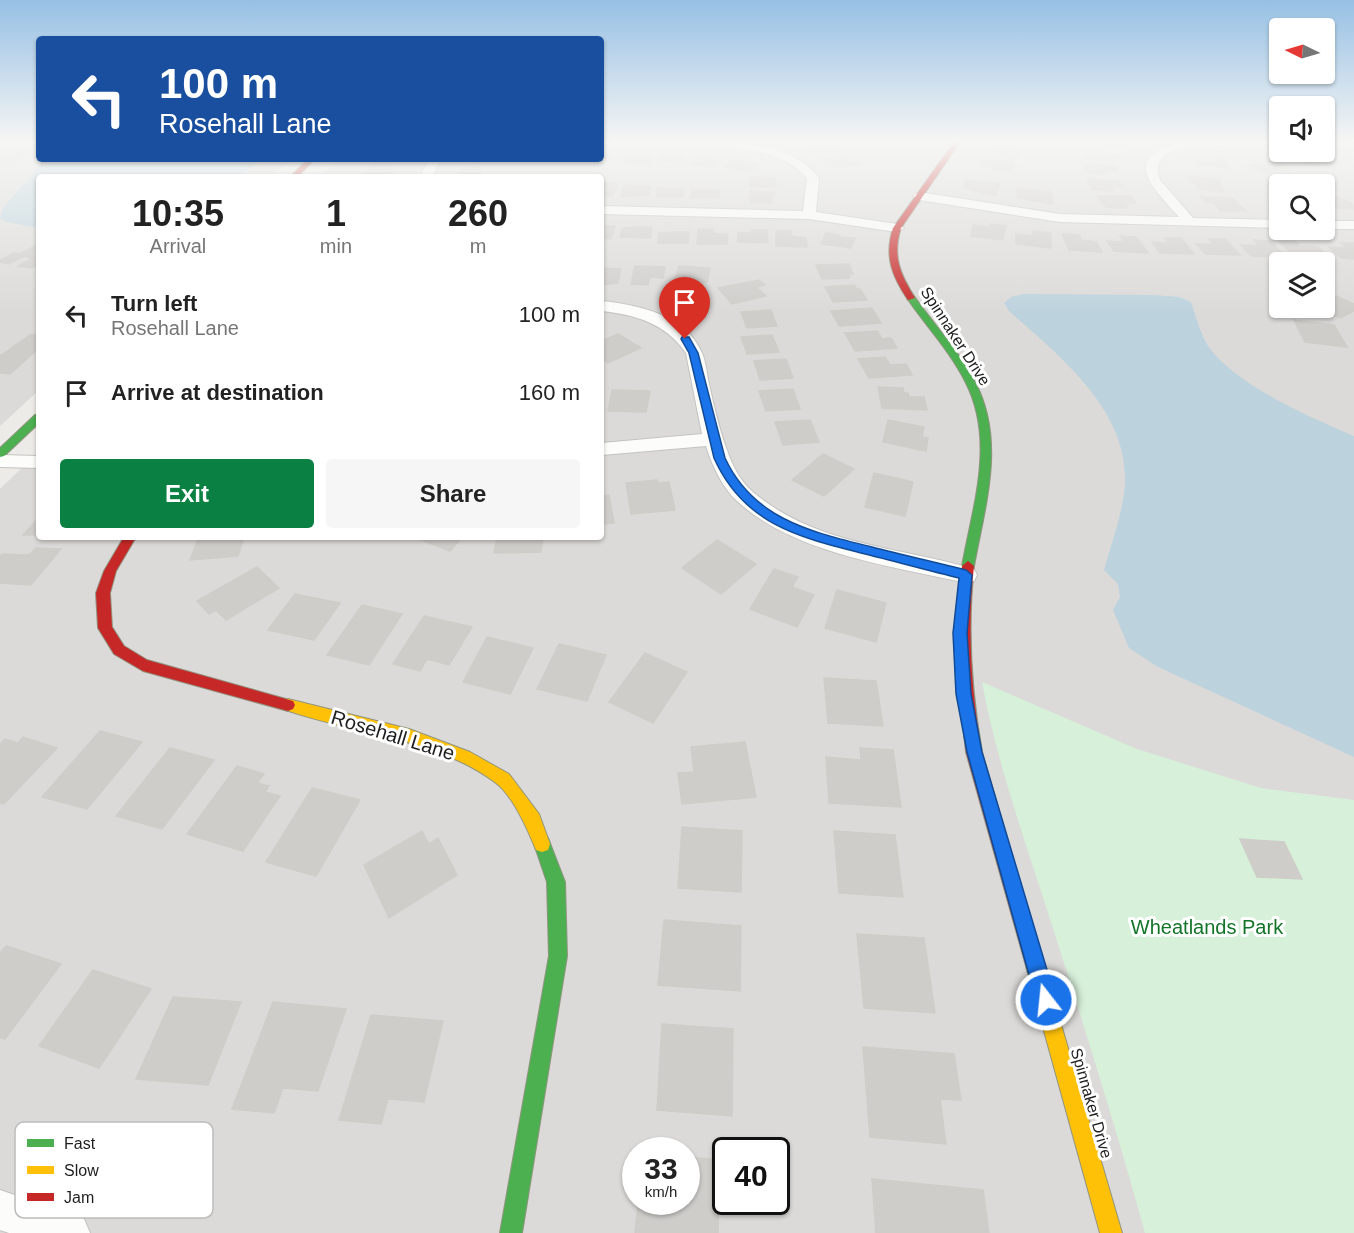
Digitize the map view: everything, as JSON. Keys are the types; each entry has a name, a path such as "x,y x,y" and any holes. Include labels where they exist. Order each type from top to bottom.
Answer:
{"street":[{"path":"809,214 811,200"},
{"name":"Spinnaker Drive","path":"917,200 897,228 892,242 891,256 897,274 967,378 983,409 987,440 985,467 966,575 960,633 964,694 974,752 1111,1233"},
{"path":"942,200 1060,218 1269,224"},
{"path":"1170,200 1190,222"},
{"path":"604,210 809,214 897,228"},
{"path":"1335,225 1354,225"},
{"path":"604,306 637,312 659,320 676,329 686,340 694,353 714,439 727,474 741,494 769,516 805,534 966,575"},
{"path":"0,454 36,420"},
{"path":"604,449 714,439"},
{"path":"0,461 36,462"},
{"name":"Rosehall Lane","path":"128,540 110,571 103,593 105,628 119,650 143,665 218,687 409,736 464,757 503,779 533,820 556,882 558,956 511,1233"},
{"path":"0,1210 15,1215"},
{"path":"24,1218 70,1233"}],"shaded area":[{"path":"0,200 36,200 36,393 0,426"},
{"path":"604,200 1269,200 1269,240 1335,240 1335,200 1354,200 1354,1233 0,1233 0,489 36,454 36,540 604,540"}],"green space":[{"name":"Wheatlands Park","path":"982,682 1137,749 1261,788 1354,800 1354,1233 1145,1233 1099,1075 1012,802 995,742"}],"water":[{"path":"10,200 36,200 36,227 6,222 0,218 3,208"},
{"path":"1024,294 1154,295 1179,297 1191,302 1208,346 1236,374 1254,387 1354,436 1354,757 1158,667 1129,648 1113,610 1120,597 1118,584 1104,570 1124,494 1124,465 1118,439 1091,390 1051,348 1009,311 1004,303 1011,297"}],"building":[{"path":"750,200 772,200 771,203 750,202"},
{"path":"1027,200 1052,200 1053,204"},
{"path":"1100,200 1134,200 1136,203 1126,202 1128,205 1124,205 1127,208 1106,207"},
{"path":"1204,200 1234,200 1246,211 1221,211 1214,203 1207,203"},
{"path":"1335,200 1343,200 1354,205 1354,209 1335,208"},
{"path":"990,224 1006,226 1003,240 971,236 973,225 990,227"},
{"path":"604,226 615,226 611,239 604,238"},
{"path":"652,227 650,238 620,237 622,228"},
{"path":"698,229 713,229 713,233 728,235 727,244 697,244"},
{"path":"752,230 767,230 768,243 738,242 738,233 752,233"},
{"path":"776,231 791,231 791,236 806,238 807,247 776,246"},
{"path":"1033,231 1051,233 1051,248 1016,244 1016,234 1033,236"},
{"path":"689,232 688,243 658,243 659,233"},
{"path":"826,233 855,238 851,248 821,244"},
{"path":"1062,234 1079,235 1081,240 1096,242 1102,252 1069,250"},
{"path":"1120,236 1136,237 1148,253 1114,251 1107,241 1124,242"},
{"path":"1165,238 1181,238 1194,254 1160,253 1152,242 1169,243"},
{"path":"1209,239 1225,239 1240,255 1206,254 1196,244 1214,244"},
{"path":"1254,240 1270,241 1281,252 1269,252 1269,257 1251,256 1241,245 1259,246"},
{"path":"1279,241 1295,241 1300,246 1318,247 1323,252 1290,252"},
{"path":"1341,243 1354,243 1354,259 1341,258 1329,247 1347,248"},
{"path":"36,246 36,253 28,257 24,256 9,264 0,262 14,253 20,254"},
{"path":"36,253 36,266 31,268 18,266 33,258 28,257"},
{"path":"849,264 853,274 848,274 850,278 822,279 816,265"},
{"path":"635,266 665,267 663,278 650,277 648,285 631,284"},
{"path":"679,266 710,268 707,282 674,283"},
{"path":"604,268 621,269 618,283 604,285"},
{"path":"759,280 765,285 756,287 766,296 732,304 718,288"},
{"path":"854,285 860,289 867,300 833,302 825,287"},
{"path":"1335,296 1354,304 1354,311 1340,318 1335,316"},
{"path":"872,308 881,323 839,326 831,311"},
{"path":"771,310 777,326 747,328 741,312"},
{"path":"1294,320 1334,325 1347,347 1305,342"},
{"path":"877,331 882,339 891,338 897,348 855,351 845,333"},
{"path":"618,334 641,348 608,363 604,360 604,340"},
{"path":"30,335 36,335 36,351 10,374 0,373 0,356"},
{"path":"772,335 779,352 747,354 741,337"},
{"path":"885,357 890,365 906,364 912,375 869,378 858,359"},
{"path":"786,359 793,378 760,380 754,361"},
{"path":"878,387 903,388 904,393 908,393 909,397 924,397 927,410 882,408"},
{"path":"793,389 800,409 766,411 759,391"},
{"path":"612,390 650,391 646,412 608,411"},
{"path":"810,420 819,442 783,445 775,422"},
{"path":"888,420 924,427 922,437 928,438 926,451 883,442"},
{"path":"823,454 854,469 824,496 792,480"},
{"path":"874,473 913,482 905,516 865,507"},
{"path":"657,480 658,483 669,482 675,510 631,514 626,483"},
{"path":"609,495 614,523 604,524 604,496"},
{"path":"36,520 36,535 23,535"},
{"path":"198,540 243,540 238,556 190,560"},
{"path":"422,540 459,540 450,551"},
{"path":"496,540 543,540 541,552 494,553"},
{"path":"717,540 756,564 721,594 682,568"},
{"path":"36,548 61,549 31,585 0,583 2,554 29,555"},
{"path":"257,567 279,588 226,620 216,610 209,614 197,601"},
{"path":"774,569 798,577 792,587 814,595 797,627 750,609"},
{"path":"837,590 886,603 876,642 825,628"},
{"path":"295,594 340,603 314,640 268,630"},
{"path":"362,605 402,614 369,665 327,655"},
{"path":"424,616 472,627 449,665 427,659 420,671 393,664"},
{"path":"487,637 533,648 510,694 463,682"},
{"path":"559,644 606,655 587,701 537,689"},
{"path":"645,653 687,672 653,723 609,702"},
{"path":"824,678 876,681 883,726 828,723"},
{"path":"100,731 142,742 87,809 42,797"},
{"path":"23,737 57,748 4,804 0,803 0,744 5,739 18,743"},
{"path":"745,742 756,797 682,804 678,773 694,772 691,747"},
{"path":"170,748 214,760 162,829 116,816"},
{"path":"860,748 893,750 901,807 829,803 826,757 861,760"},
{"path":"237,766 264,774 257,783 269,786 265,792 280,796 243,851 187,834"},
{"path":"312,788 360,800 316,876 266,862"},
{"path":"682,827 742,831 741,892 678,888"},
{"path":"422,831 429,844 438,838 457,875 389,918 364,865"},
{"path":"834,831 895,835 903,897 839,893"},
{"path":"1240,839 1284,842 1302,879 1257,877"},
{"path":"664,920 741,926 740,991 658,985"},
{"path":"857,934 924,938 935,1013 864,1008"},
{"path":"6,946 61,964 5,1039 0,1038 0,953"},
{"path":"93,970 151,989 99,1068 39,1046"},
{"path":"173,997 241,1002 208,1085 136,1079"},
{"path":"273,1002 346,1009 318,1091 283,1088 274,1113 232,1109"},
{"path":"371,1015 443,1021 424,1102 388,1099 381,1124 339,1120"},
{"path":"662,1024 733,1029 732,1116 657,1110"},
{"path":"863,1047 954,1054 961,1100 940,1099 946,1144 870,1137"},
{"path":"700,1158 712,1159 712,1215 718,1215 718,1233 635,1233 637,1215 700,1215"},
{"path":"872,1179 983,1190 989,1233 876,1233"}],"traffic: fast":[{"path":"911,298 970,381 980,403 985,426 987,449 985,472 968,566"},
{"path":"0,454 36,420"},
{"path":"511,1233 558,956 556,882 542,844"}],"traffic: slow":[{"path":"288,705 409,736 464,757 503,779 533,820 542,844"},
{"path":"1035,966 1111,1233"}],"traffic: jam":[{"path":"911,298 896,273 892,248 897,228 917,200"},
{"path":"128,540 110,571 103,593 105,628 119,650 143,665 288,705"},
{"path":"968,566 963,612 963,659 974,752 1035,966"}],"route":[{"path":"685,339 694,353 719,458 741,494 769,516 805,534 966,575 960,633 964,694 974,752 1046,1000"}]}
